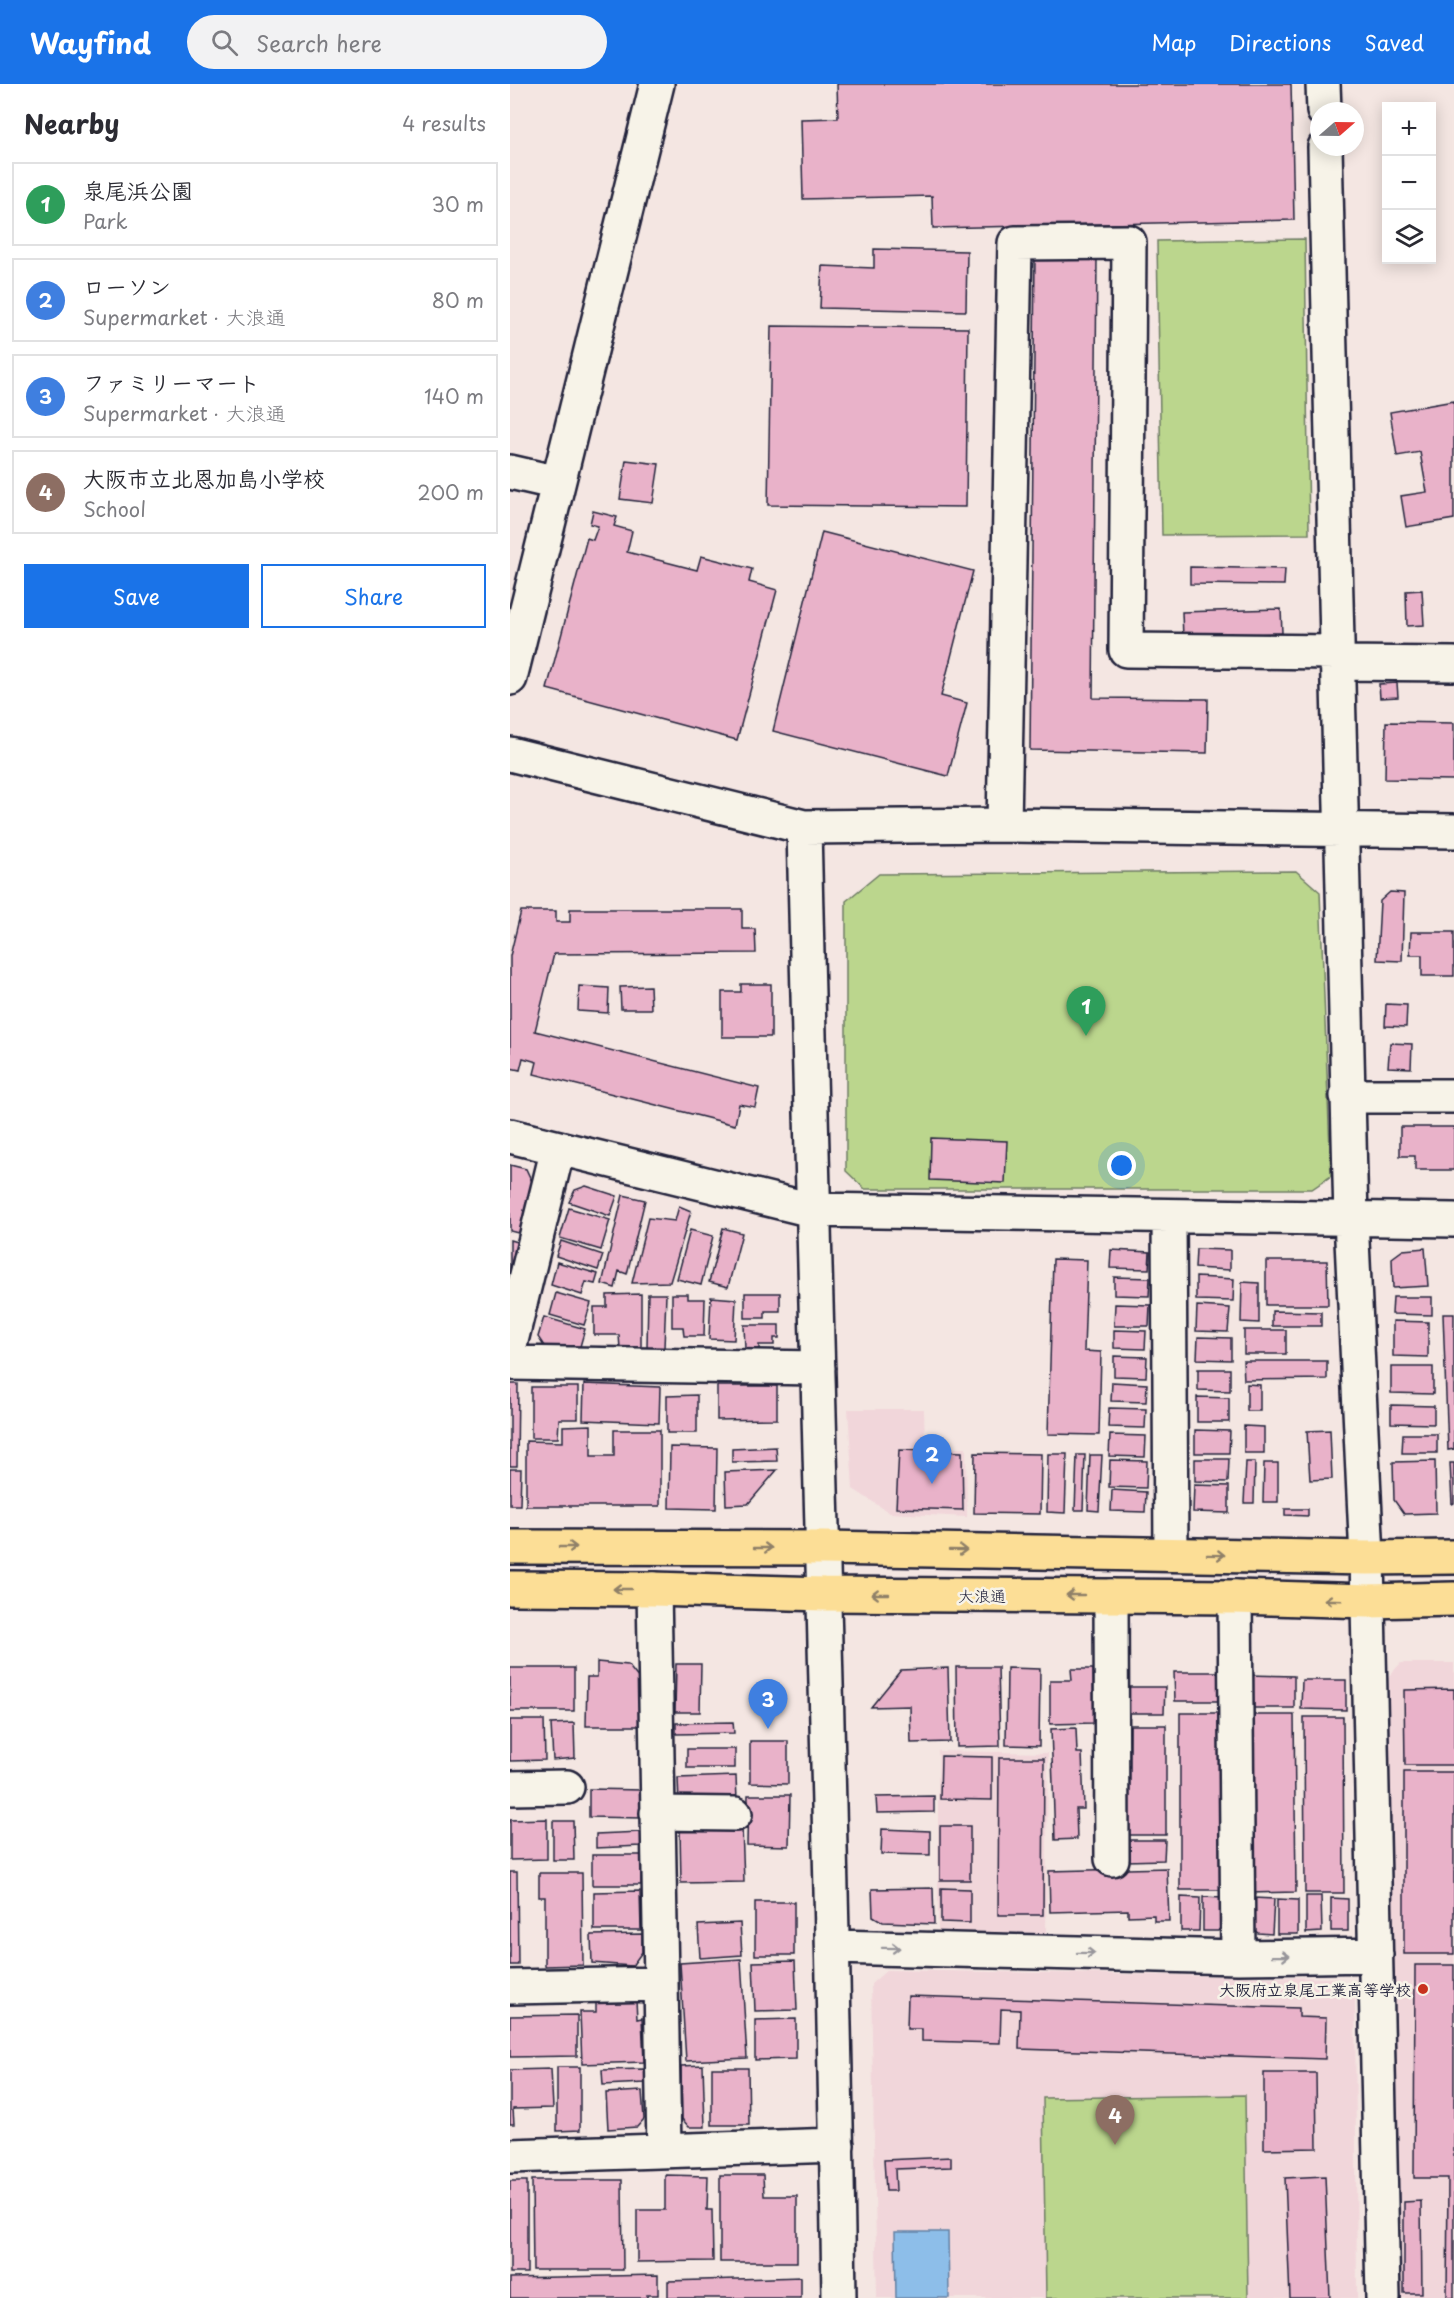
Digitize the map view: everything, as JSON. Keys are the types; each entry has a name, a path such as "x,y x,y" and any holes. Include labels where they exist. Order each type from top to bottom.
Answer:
{"main road":[{"path":"510,1547 824,1548 1367,1558 1454,1557"},
{"name":"大浪通","path":"510,1588 824,1594 1234,1597 1368,1601 1454,1599"}],"street":[{"path":"510,678 657,84"},
{"path":"1323,84 1324,102"},
{"path":"1325,156 1347,1096 1367,1558 1383,2298"},
{"path":"1004,825 1015,243 1129,242 1126,650 1336,657 1454,664"},
{"path":"510,472 558,483"},
{"path":"510,754 804,827 1004,825 1454,831"},
{"path":"804,827 824,1548 839,2298"},
{"path":"1347,1096 1454,1096"},
{"path":"510,1136 813,1210 1454,1221"},
{"path":"510,1346 558,1148"},
{"path":"1169,1216 1171,1554"},
{"path":"510,1363 818,1368"},
{"path":"654,1589 664,2150"},
{"path":"1111,1596 1112,1859"},
{"path":"1234,1597 1238,1957"},
{"path":"510,1788 567,1787"},
{"path":"657,1813 735,1814"},
{"path":"832,1947 1238,1957 1376,1955"},
{"path":"510,1987 660,1984"},
{"path":"510,2156 837,2145"}],"shaded area":[{"path":"848,1409 924,1409 925,1448 966,1448 967,1517 890,1513 853,1489"},
{"name":"大阪府立泉尾工業高等学校","path":"1401,1663 1454,1663 1454,2298 1398,2298 1384,1681"},
{"path":"938,1751 1048,1753 1046,1937 938,1939"},
{"path":"887,1970 1337,1978 1355,1993 1357,2298 877,2298 871,1984"}],"green space":[{"path":"1305,239 1309,534 1162,535 1157,241"},
{"path":"1296,871 1320,892 1331,1176 1312,1189 865,1189 846,1171 846,901 879,874"},
{"path":"1245,2095 1248,2298 1046,2298 1043,2098"}],"water":[{"path":"895,2232 948,2232 949,2298 896,2298"}],"building":[{"path":"837,84 1291,84 1294,220 933,228 932,196 803,199 801,119 838,118"},
{"path":"874,249 967,251 966,311 820,308 822,266 874,268"},
{"path":"1035,256 1097,257 1093,698 1208,699 1207,753 1030,750"},
{"path":"771,326 968,328 966,507 768,505"},
{"path":"1454,401 1454,519 1406,527 1401,496 1427,492 1420,452 1397,456 1390,412"},
{"path":"626,460 659,464 653,503 620,499"},
{"path":"593,511 617,517 614,526 632,531 627,552 697,570 701,556 752,569 749,582 777,590 737,740 547,689 587,538 593,540 598,526 590,524"},
{"path":"822,532 973,571 941,696 967,703 948,776 773,731"},
{"path":"1190,567 1285,569 1284,585 1190,584"},
{"path":"1422,590 1424,625 1407,626 1406,591"},
{"path":"1281,609 1282,633 1183,637 1182,612"},
{"path":"1397,683 1398,697 1380,698 1379,684"},
{"path":"1386,722 1454,723 1454,780 1385,779"},
{"path":"1390,892 1404,893 1402,961 1377,960 1380,901"},
{"path":"570,909 742,909 742,929 755,929 756,953 554,954 535,1031 759,1088 755,1107 739,1104 735,1125 534,1074 537,1062 523,1058 520,1070 510,1068 510,956 521,911 556,911 556,922 570,922"},
{"path":"1411,932 1454,932 1454,976 1422,976 1422,955 1410,955"},
{"path":"741,984 771,984 771,1037 722,1037 722,992 741,992"},
{"path":"579,986 609,988 608,1013 578,1011"},
{"path":"650,986 651,1009 621,1009 620,987"},
{"path":"1386,1004 1407,1005 1406,1027 1385,1026"},
{"path":"1390,1043 1412,1044 1411,1068 1388,1067"},
{"path":"1400,1127 1454,1127 1454,1170 1415,1170 1415,1156 1400,1156"},
{"path":"931,1138 1007,1141 1005,1183 930,1180"},
{"path":"510,1165 526,1169 534,1186 522,1234 510,1231"},
{"path":"586,1186 617,1196 610,1216 569,1202 575,1190"},
{"path":"623,1195 645,1200 627,1274 619,1271 615,1288 602,1284"},
{"path":"679,1206 691,1211 670,1282 632,1283 648,1218 675,1221"},
{"path":"569,1208 610,1220 601,1250 560,1238"},
{"path":"723,1228 742,1233 728,1287 709,1282"},
{"path":"690,1230 713,1236 701,1285 677,1279"},
{"path":"510,1240 520,1243 510,1285"},
{"path":"561,1241 603,1255 598,1270 556,1256"},
{"path":"1425,1248 1428,1286 1393,1288 1392,1258 1403,1250"},
{"path":"1196,1249 1230,1250 1230,1270 1195,1268"},
{"path":"1111,1250 1150,1252 1149,1269 1110,1268"},
{"path":"1053,1259 1087,1260 1084,1351 1101,1352 1099,1435 1048,1434"},
{"path":"1266,1261 1327,1261 1328,1305 1266,1305"},
{"path":"557,1262 598,1274 595,1284 586,1282 582,1295 551,1285"},
{"path":"1114,1277 1150,1278 1149,1296 1114,1295"},
{"path":"1196,1277 1234,1279 1233,1301 1196,1300"},
{"path":"1242,1282 1259,1283 1259,1323 1241,1322"},
{"path":"556,1293 591,1303 584,1325 550,1315"},
{"path":"745,1293 780,1293 780,1311 765,1311 765,1318 745,1318"},
{"path":"641,1294 641,1347 620,1348 619,1335 594,1335 594,1307 607,1307 607,1295"},
{"path":"648,1294 666,1294 664,1348 647,1348"},
{"path":"672,1294 688,1294 688,1299 705,1299 704,1336 684,1336 683,1327 672,1327"},
{"path":"711,1297 736,1299 734,1340 709,1339"},
{"path":"1393,1297 1432,1297 1432,1315 1392,1314"},
{"path":"1115,1304 1150,1305 1149,1326 1114,1326"},
{"path":"1197,1306 1230,1308 1228,1332 1196,1331"},
{"path":"1272,1311 1321,1312 1321,1326 1272,1326"},
{"path":"1443,1314 1454,1314 1454,1449 1448,1450"},
{"path":"544,1317 585,1329 579,1350 546,1349 538,1337"},
{"path":"1393,1321 1428,1322 1428,1357 1393,1356"},
{"path":"744,1325 779,1325 779,1338 774,1338 774,1345 759,1345 759,1349 745,1349"},
{"path":"1114,1330 1146,1331 1145,1349 1114,1348"},
{"path":"1244,1330 1286,1330 1286,1354 1244,1354"},
{"path":"1198,1337 1231,1338 1231,1360 1197,1359"},
{"path":"1114,1356 1147,1357 1146,1377 1114,1376"},
{"path":"1243,1361 1327,1361 1327,1379 1244,1380"},
{"path":"1391,1367 1433,1367 1433,1394 1391,1393"},
{"path":"1198,1369 1230,1369 1230,1391 1198,1390"},
{"path":"1112,1382 1147,1384 1146,1402 1111,1401"},
{"path":"510,1384 518,1384 517,1466 510,1466"},
{"path":"584,1384 660,1387 659,1423 583,1420"},
{"path":"1247,1384 1260,1385 1260,1411 1247,1411"},
{"path":"717,1386 777,1386 777,1419 717,1420"},
{"path":"531,1387 578,1387 578,1419 559,1419 558,1438 531,1438"},
{"path":"697,1395 697,1433 667,1433 667,1396"},
{"path":"1197,1397 1229,1398 1229,1422 1197,1422"},
{"path":"1391,1405 1434,1406 1434,1424 1391,1423"},
{"path":"1109,1408 1146,1409 1145,1428 1108,1427"},
{"path":"591,1425 591,1456 614,1456 614,1430 660,1430 660,1506 526,1506 526,1441 563,1442 563,1426"},
{"path":"1244,1426 1264,1427 1264,1453 1244,1453"},
{"path":"1195,1430 1230,1431 1229,1453 1195,1453"},
{"path":"1330,1430 1332,1479 1310,1480 1307,1431"},
{"path":"1403,1434 1437,1434 1437,1453 1402,1453"},
{"path":"1110,1435 1146,1436 1145,1457 1109,1456"},
{"path":"670,1447 717,1448 716,1509 669,1508"},
{"path":"776,1447 777,1461 732,1462 732,1449"},
{"path":"899,1450 962,1452 963,1510 896,1508"},
{"path":"975,1453 1041,1454 1040,1514 974,1513"},
{"path":"1048,1454 1067,1454 1065,1513 1047,1512"},
{"path":"1077,1455 1085,1455 1083,1510 1075,1510"},
{"path":"1090,1455 1102,1455 1099,1511 1088,1510"},
{"path":"1195,1459 1229,1459 1228,1482 1195,1481"},
{"path":"1110,1460 1147,1461 1146,1488 1109,1487"},
{"path":"1435,1461 1436,1513 1404,1514 1394,1500 1393,1462"},
{"path":"1246,1462 1255,1462 1254,1503 1244,1503"},
{"path":"1264,1463 1278,1463 1278,1502 1263,1502"},
{"path":"1450,1463 1454,1463 1454,1503 1452,1504"},
{"path":"510,1469 521,1469 520,1505 510,1505"},
{"path":"777,1470 748,1504 726,1505 725,1472"},
{"path":"1194,1485 1229,1486 1229,1513 1193,1512"},
{"path":"1112,1490 1146,1492 1145,1512 1111,1511"},
{"path":"1285,1509 1308,1509 1308,1516 1285,1515"},
{"path":"597,1662 628,1665 639,1679 639,1726 586,1726 587,1677 597,1677"},
{"path":"676,1664 701,1664 700,1712 675,1712"},
{"path":"956,1667 998,1667 1000,1746 957,1747"},
{"path":"510,1668 574,1668 574,1711 510,1711"},
{"path":"948,1668 950,1742 911,1743 910,1706 871,1707 901,1670"},
{"path":"1007,1668 1040,1669 1039,1746 1006,1745"},
{"path":"1071,1669 1093,1669 1094,1723 1050,1724 1050,1680 1072,1680"},
{"path":"1174,1672 1220,1672 1220,1701 1175,1701"},
{"path":"1248,1675 1294,1676 1294,1708 1248,1708"},
{"path":"1302,1680 1346,1680 1346,1710 1301,1709"},
{"path":"1124,1687 1165,1687 1164,1713 1124,1713"},
{"path":"1454,1689 1454,1765 1405,1765 1404,1690"},
{"path":"1180,1713 1221,1713 1221,1890 1180,1890"},
{"path":"1246,1715 1294,1715 1296,1892 1249,1893"},
{"path":"1304,1717 1343,1717 1344,1893 1305,1893"},
{"path":"510,1720 544,1720 545,1760 510,1761"},
{"path":"733,1722 734,1733 676,1734 676,1723"},
{"path":"574,1723 575,1758 553,1760 551,1724"},
{"path":"1130,1725 1166,1725 1166,1835 1129,1835"},
{"path":"1076,1728 1077,1753 1082,1753 1084,1809 1076,1809 1077,1839 1055,1840 1051,1729"},
{"path":"750,1741 788,1741 788,1784 750,1783"},
{"path":"687,1749 735,1749 735,1768 687,1768"},
{"path":"941,1756 992,1757 992,1800 940,1799"},
{"path":"999,1758 1044,1758 1043,1915 998,1915"},
{"path":"1404,1772 1454,1772 1454,1954 1404,1954"},
{"path":"736,1776 737,1800 679,1803 678,1778"},
{"path":"589,1789 642,1790 642,1818 589,1817"},
{"path":"748,1795 790,1795 789,1846 747,1845"},
{"path":"934,1796 934,1812 877,1813 876,1797"},
{"path":"547,1819 547,1859 510,1860 510,1820"},
{"path":"553,1821 573,1821 574,1860 553,1860"},
{"path":"940,1826 970,1826 970,1880 940,1880"},
{"path":"742,1827 744,1882 681,1883 680,1829"},
{"path":"882,1829 930,1831 930,1855 881,1854"},
{"path":"641,1832 641,1846 596,1848 596,1834"},
{"path":"1126,1840 1165,1840 1164,1860 1126,1861"},
{"path":"592,1855 641,1855 641,1885 592,1885"},
{"path":"1167,1868 1169,1921 1154,1921 1154,1915 1128,1916 1128,1910 1050,1912 1049,1871"},
{"path":"510,1872 517,1872 518,1965 510,1965"},
{"path":"539,1873 582,1873 583,1965 545,1966 545,1897 539,1897"},
{"path":"933,1888 934,1924 883,1922 873,1916 872,1889"},
{"path":"941,1888 970,1889 970,1923 941,1922"},
{"path":"640,1891 641,1930 594,1930 594,1892"},
{"path":"1306,1896 1321,1896 1322,1932 1306,1933"},
{"path":"1181,1897 1200,1898 1199,1931 1181,1931"},
{"path":"1203,1897 1223,1898 1223,1924 1218,1931 1203,1931"},
{"path":"1253,1898 1274,1899 1272,1934 1258,1933 1252,1928"},
{"path":"1331,1898 1348,1899 1348,1931 1331,1931"},
{"path":"1277,1899 1298,1900 1298,1934 1277,1934"},
{"path":"755,1902 794,1902 794,1955 755,1955"},
{"path":"740,1923 742,1955 700,1958 698,1925"},
{"path":"642,1934 642,1952 632,1966 592,1963 591,1935"},
{"path":"741,1959 747,2058 686,2061 680,1963"},
{"path":"795,1961 797,2010 755,2011 753,1962"},
{"path":"1415,1965 1454,1965 1454,2298 1447,2298 1448,2178 1414,2178"},
{"path":"908,1996 1299,2008 1299,2017 1326,2018 1325,2059 1019,2049 1020,2010 1001,2009 1000,2043 922,2041 922,2029 907,2029"},
{"path":"636,2001 637,2019 642,2018 644,2062 582,2064 580,2012 596,2012 596,2002"},
{"path":"577,2015 577,2056 510,2057 510,2016"},
{"path":"796,2019 796,2059 755,2060 755,2020"},
{"path":"703,2065 705,2127 689,2127 682,2119 681,2066"},
{"path":"557,2067 580,2067 580,2130 557,2131"},
{"path":"712,2068 748,2068 749,2125 712,2125"},
{"path":"551,2069 553,2108 513,2109 514,2124 510,2124 510,2070"},
{"path":"645,2069 645,2083 603,2085 602,2070"},
{"path":"1264,2073 1316,2073 1317,2148 1264,2149"},
{"path":"642,2091 644,2119 637,2127 608,2129 606,2093"},
{"path":"951,2157 951,2167 895,2169 896,2191 886,2191 884,2160"},
{"path":"665,2175 708,2176 707,2210 712,2210 713,2261 637,2262 637,2210 665,2210"},
{"path":"720,2175 763,2175 764,2196 797,2196 797,2262 720,2262"},
{"path":"1325,2176 1330,2298 1290,2298 1285,2178"},
{"path":"532,2180 622,2180 623,2270 533,2270"},
{"path":"510,2181 527,2181 527,2273 510,2273"},
{"path":"1421,2201 1422,2293 1404,2293 1404,2202"},
{"path":"658,2275 658,2295 647,2295 647,2298 510,2298 510,2278"},
{"path":"801,2277 801,2298 668,2298 668,2281"}],"place":[{"name":"泉尾浜公園","path":"1086,1036"},
{"name":"ローソン","path":"932,1484"},
{"name":"ファミリーマート","path":"768,1729"},
{"name":"大阪府立泉尾工業高等学校","path":"1423,1989"},
{"name":"大阪市立北恩加島小学校","path":"1115,2145"}]}
